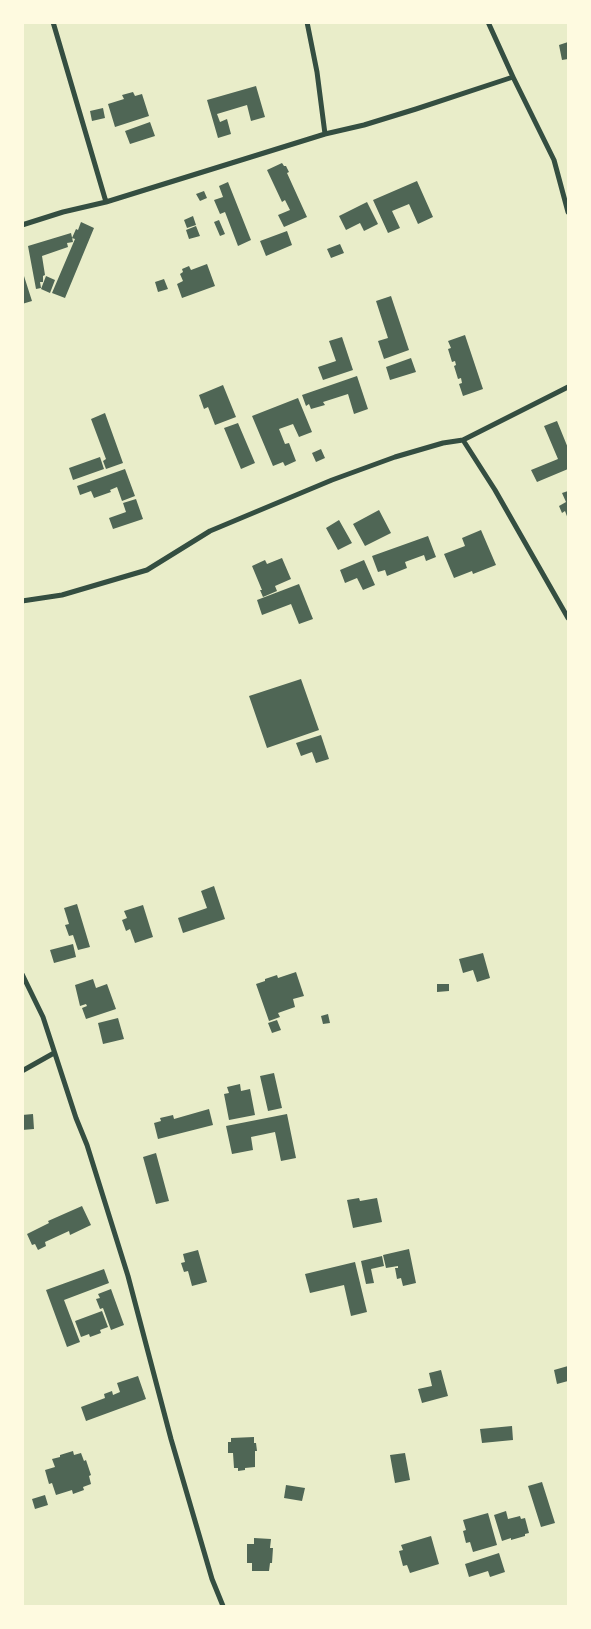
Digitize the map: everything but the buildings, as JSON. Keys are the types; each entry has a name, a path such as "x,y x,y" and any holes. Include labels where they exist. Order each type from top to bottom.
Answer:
{"street":[{"path":"53,22 106,202"},
{"path":"306,22 317,72 325,134"},
{"path":"488,22 554,160 568,212"},
{"path":"22,226 325,134 364,125 513,77"},
{"path":"22,601 62,595 147,570 210,531 332,480 395,457 443,443 463,440 568,387"},
{"path":"463,440 496,490 568,618"},
{"path":"22,974 42,1017 87,1145 128,1276 171,1439 212,1579 223,1606"},
{"path":"22,1071 54,1053"}]}
